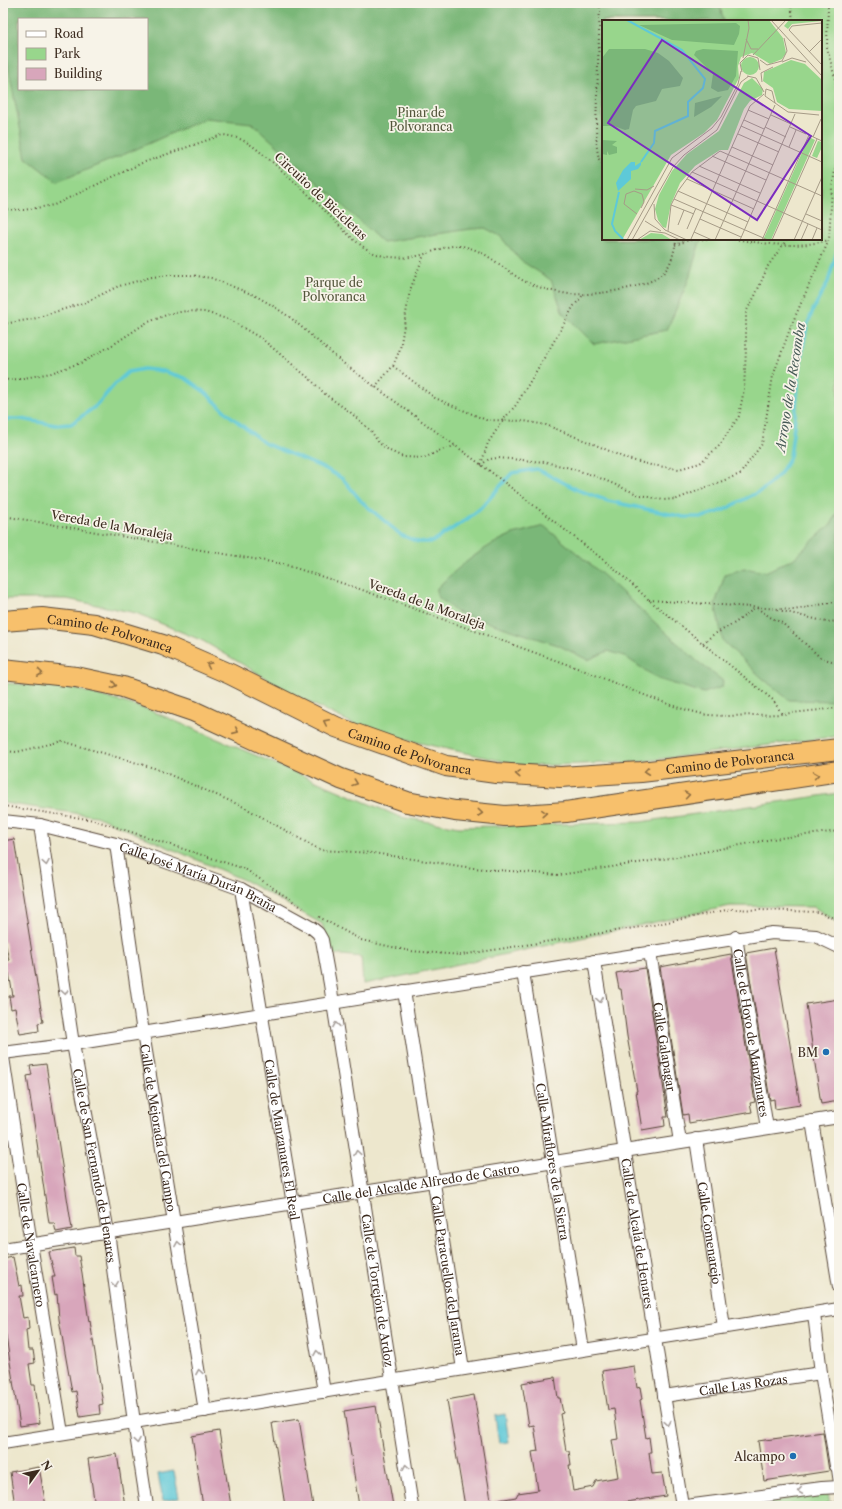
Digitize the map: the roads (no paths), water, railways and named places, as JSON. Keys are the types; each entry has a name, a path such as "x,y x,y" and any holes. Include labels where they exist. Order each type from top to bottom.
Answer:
{"highway":[{"path":"3,610 42,618"},
{"name":"Camino de Polvoranca","path":"3,621 42,618 94,624 163,645 230,674 336,727 446,766 496,773 560,778 641,772 839,749"},
{"name":"Camino de Polvoranca","path":"3,669 76,677 123,687 193,711 341,779 407,802 455,811 506,816 566,812 839,771"}],"street":[{"name":"Calle José María Durán Braña","path":"3,821 40,824 116,844 241,889 312,928 321,936 333,1003"},
{"name":"Calle de San Fernando de Henares","path":"40,824 73,1044 108,1232 147,1506"},
{"name":"Calle de Mejorada del Campo","path":"116,844 143,1033 206,1410"},
{"name":"Calle de Manzanares El Real","path":"241,889 324,1392"},
{"path":"3,1052 73,1044 736,937 772,933 816,936 839,947"},
{"name":"Calle de Hoyo de Manzanares","path":"736,937 766,1128"},
{"name":"Calle Galapagar","path":"650,952 680,1142"},
{"name":"Calle de Alcalá de Henares","path":"594,961 682,1506"},
{"name":"Calle Miraflores de la Sierra","path":"523,972 583,1350"},
{"name":"Calle Paracuellos del Jarama","path":"404,991 463,1369"},
{"name":"Calle de Torrejón de Ardoz","path":"333,1003 364,1192 412,1506"},
{"name":"Calle de Navalcarnero","path":"3,1057 31,1244 62,1434"},
{"name":"Calle del Alcalde Alfredo de Castro","path":"3,1248 839,1117"},
{"path":"812,1121 839,1286"},
{"name":"Calle Comenarejo","path":"696,1139 724,1328"},
{"path":"3,1443 839,1309"},
{"path":"686,1506 839,1486 821,1373 814,1314"},
{"name":"Calle Las Rozas","path":"664,1396 821,1373"}],"water":[{"path":"505,1414 509,1442 499,1443 495,1416"},
{"path":"174,1471 179,1498 163,1501 158,1474"}],"waterway":[{"name":"Arroyo de la Recomba","path":"3,419 21,419 56,425 71,424 96,406 115,384 128,372 144,369 162,371 185,378 205,392 229,415 264,443 326,469 343,479 362,502 401,535 418,542 432,542 467,519 481,508 512,473 537,469 578,490 608,501 684,517 703,517 724,510 764,489 780,474 790,457 801,357 807,326 813,310 828,282 839,245"}],"place":[{"name":"BM","path":"826,1052"},
{"name":"Alcampo","path":"793,1456"}],"park label":[{"name":"Pinar de Polvoranca","path":"421,119"},
{"name":"Parque de Polvoranca","path":"334,289"}]}
